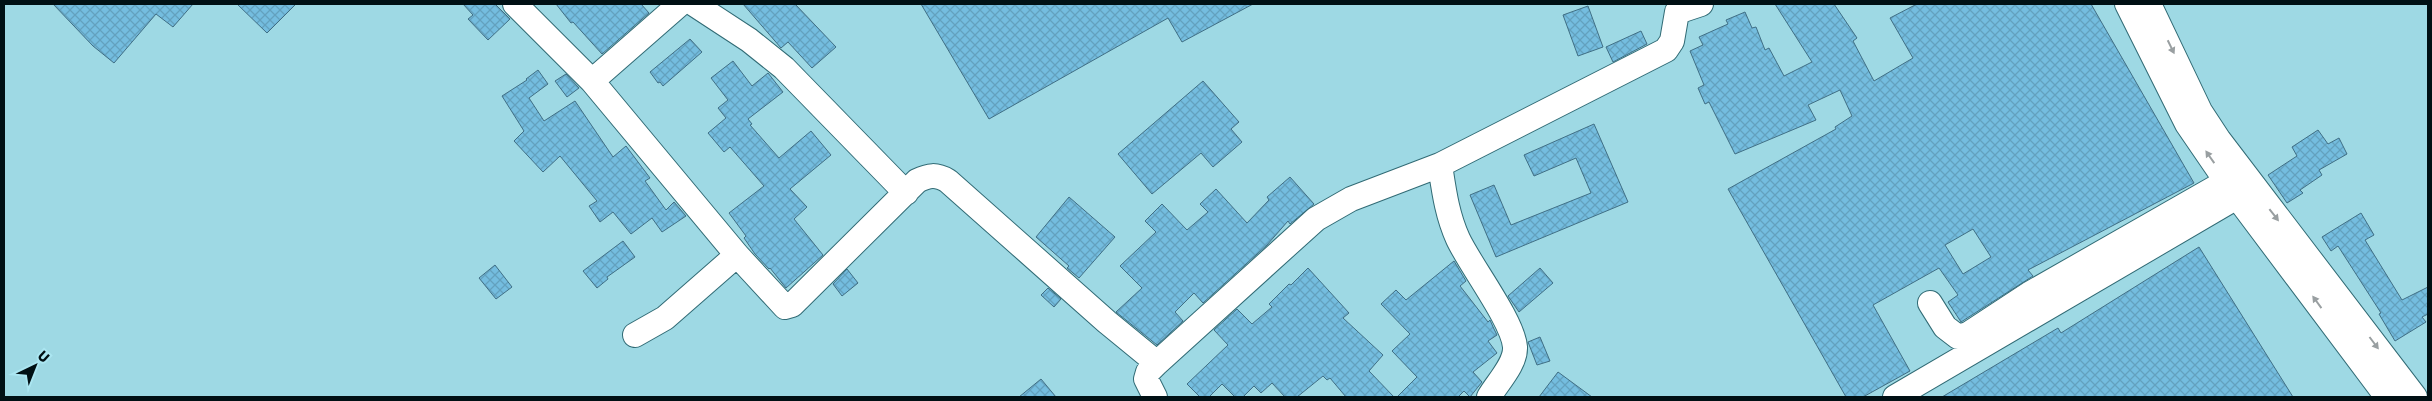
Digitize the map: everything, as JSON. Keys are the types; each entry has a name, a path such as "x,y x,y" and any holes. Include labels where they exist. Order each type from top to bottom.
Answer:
{"street":[{"path":"515,4 592,81 782,306 788,308 906,194 916,181 937,175 948,181 1107,322 1157,363"},
{"path":"592,81 680,4"},
{"path":"694,4 749,40 784,68 906,194"},
{"path":"1155,397 1146,379 1148,372 1181,344 1300,231 1316,219 1351,199 1440,165 1666,50 1672,41 1675,8 1701,4"},
{"path":"2127,4 2188,124 2239,188 2415,397"},
{"path":"2149,4 2239,188 2387,397"},
{"path":"1440,165 1446,207 1458,239 1508,326 1515,346 1513,358 1489,397"},
{"path":"1930,303 1944,327 1958,338 1968,334 2029,294 2239,188"},
{"path":"1895,397 2239,188"},
{"path":"635,335 665,318 737,255"}],"building":[{"path":"53,4 193,4 173,27 156,14 114,63 93,46"},
{"path":"237,4 296,4 267,33"},
{"path":"463,4 495,4 510,19 488,40 468,19 473,15"},
{"path":"556,4 641,4 649,13 602,54 573,22 571,23"},
{"path":"743,4 795,4 836,47 812,68 788,42 781,48"},
{"path":"921,4 1253,4 1182,42 1168,18 989,119"},
{"path":"1775,4 1834,4 1857,38 1853,41 1874,81 1913,58 1890,18 1917,4 2091,4 2194,183 2028,270 2033,276 1961,322 1948,302 1958,295 1939,268 1873,305 1910,371 1863,397 1846,397 1728,189 1836,129 1835,127 1852,116 1840,90 1808,105 1816,120 1735,154 1709,102 1705,104 1698,88 1704,85 1690,51 1703,45 1699,37 1728,24 1726,20 1745,12 1752,28 1756,27 1765,50 1769,48 1784,76 1812,62","holes":["1973,229 1991,257 1963,274 1945,245"]},
{"path":"1588,6 1603,47 1578,56 1563,15"},
{"path":"1641,31 1647,44 1613,62 1606,47"},
{"path":"690,39 702,52 663,86 660,82 658,83 650,72"},
{"path":"733,61 752,86 768,73 783,92 748,119 752,124 750,125 779,158 811,131 831,155 790,189 807,207 794,219 823,255 786,288 770,268 755,254 744,238 746,236 729,213 764,186 730,147 724,152 708,133 726,118 718,108 728,100 711,78"},
{"path":"538,70 548,84 529,98 544,121 575,101 613,157 626,146 650,178 645,181 666,210 674,202 686,216 662,232 652,218 631,234 613,212 600,222 589,206 597,201 560,156 543,172 514,141 524,131 502,96 527,80"},
{"path":"566,74 579,88 567,97 555,81"},
{"path":"1203,81 1239,122 1231,129 1242,142 1213,167 1201,153 1152,194 1118,154"},
{"path":"1594,124 1628,202 1496,257 1470,195 1494,185 1511,225 1591,193 1576,158 1534,176 1524,155"},
{"path":"2318,130 2328,144 2339,138 2347,154 2319,170 2322,175 2300,190 2303,193 2287,203 2268,175 2297,156 2292,147"},
{"path":"1290,177 1314,204 1290,224 1288,221 1267,245 1203,303 1194,293 1175,312 1183,321 1157,345 1116,312 1142,288 1120,266 1156,232 1145,221 1162,204 1187,230 1208,212 1200,204 1216,189 1247,223 1269,200 1267,197"},
{"path":"1069,197 1115,237 1079,278 1067,268 1069,266 1036,237"},
{"path":"2361,213 2374,235 2365,240 2402,300 2428,287 2428,314 2422,317 2426,322 2395,341 2379,314 2381,313 2338,246 2331,251 2322,237"},
{"path":"623,241 635,257 607,277 608,279 597,288 583,271"},
{"path":"2199,247 2293,397 1942,397 2058,328 2061,333"},
{"path":"1454,261 1466,281 1460,286 1488,322 1490,320 1497,335 1488,341 1497,353 1473,372 1482,382 1470,397 1464,391 1458,397 1397,397 1417,377 1392,351 1410,334 1381,304 1396,290 1406,300"},
{"path":"495,265 512,287 496,299 479,278"},
{"path":"1308,268 1349,313 1343,318 1383,355 1369,371 1394,397 1346,397 1330,378 1327,380 1323,376 1297,397 1285,397 1272,383 1261,393 1254,386 1243,397 1235,397 1222,384 1209,397 1200,397 1187,384 1228,345 1214,330 1237,309 1252,324 1272,307 1269,304 1289,284 1291,285"},
{"path":"1540,268 1553,283 1519,312 1508,296"},
{"path":"847,269 858,283 842,296 833,284"},
{"path":"1048,288 1061,299 1054,307 1041,295"},
{"path":"1540,337 1550,361 1537,365 1528,342"},
{"path":"1558,372 1592,397 1539,397"},
{"path":"1041,379 1056,397 1019,397"}]}
